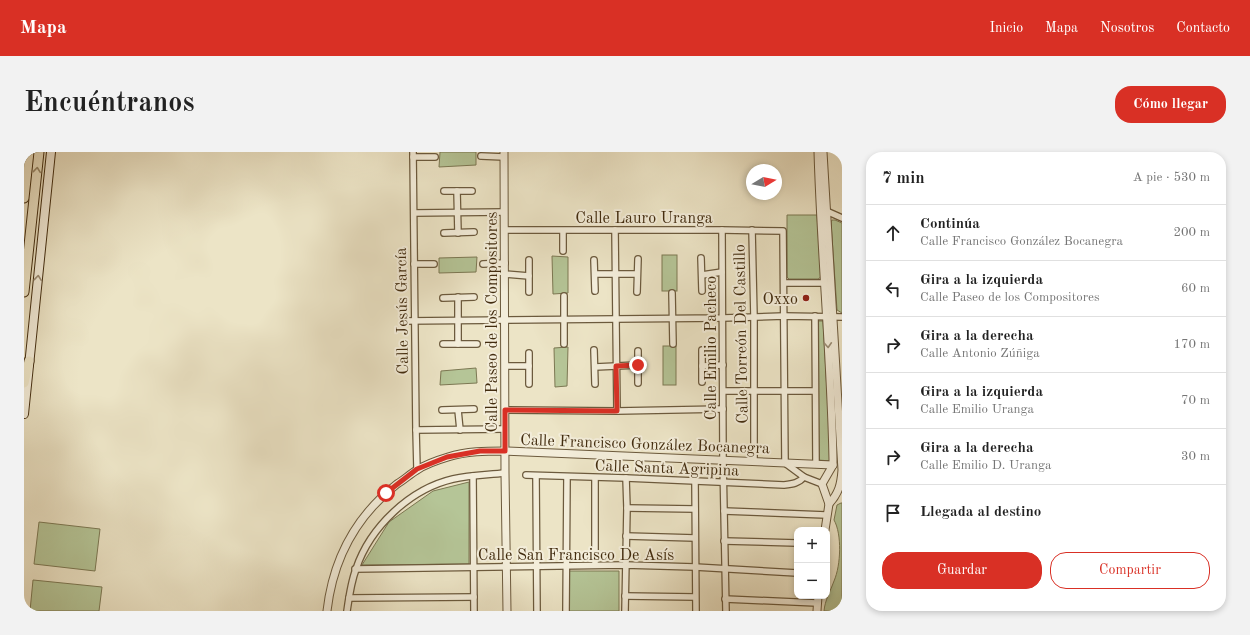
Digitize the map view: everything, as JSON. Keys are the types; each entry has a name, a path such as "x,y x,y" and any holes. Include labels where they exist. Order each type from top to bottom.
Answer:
{"highway":[{"path":"24,198 29,152"},
{"path":"24,292 39,152"},
{"path":"24,384 29,361"}],"main road":[{"path":"24,414 51,152"}],"street":[{"path":"818,152 830,316 833,426 833,465 829,475 822,484 822,488 829,504 825,527"},
{"path":"823,152 825,283 839,378 841,486 839,497 829,504"},
{"path":"413,154 435,157"},
{"name":"Calle Jesús García","path":"413,154 417,469"},
{"path":"481,156 504,154"},
{"name":"Calle Paseo de los Compositores","path":"504,154 504,321 506,429 505,568 507,611"},
{"path":"444,191 472,191"},
{"path":"457,191 458,233"},
{"path":"823,210 842,218"},
{"path":"414,213 504,212"},
{"name":"Calle Lauro Uranga","path":"504,230 783,231 784,283"},
{"path":"615,230 617,411"},
{"name":"Calle Emilio Pacheco","path":"722,230 723,483 726,611"},
{"name":"Calle Torreón Del Castillo","path":"752,230 754,318 754,462"},
{"path":"563,231 563,251"},
{"path":"444,233 474,232"},
{"path":"702,258 702,291"},
{"path":"637,292 638,259"},
{"path":"529,260 529,292"},
{"path":"594,260 595,292"},
{"path":"483,264 504,263"},
{"path":"414,264 434,264"},
{"path":"702,275 722,272"},
{"path":"504,274 529,276"},
{"path":"594,274 637,274"},
{"path":"822,484 804,477 785,463 784,283 825,283"},
{"path":"672,293 673,344"},
{"path":"564,296 564,344"},
{"path":"458,297 458,344"},
{"path":"443,298 474,297"},
{"path":"403,321 754,318 784,316 842,317"},
{"path":"815,316 816,464"},
{"path":"443,344 477,344"},
{"path":"594,350 595,384"},
{"path":"702,350 702,382"},
{"path":"638,351 638,383"},
{"path":"530,353 530,384"},
{"path":"595,367 638,365"},
{"path":"702,366 723,365"},
{"path":"505,366 530,366"},
{"path":"723,391 815,391"},
{"path":"442,410 474,409"},
{"path":"505,410 617,411 723,409"},
{"path":"458,410 460,430"},
{"path":"416,430 506,429"},
{"name":"Calle Francisco González Bocanegra","path":"327,611 340,557 357,525 386,493 417,469 447,457 480,451 505,451 833,465"},
{"path":"347,611 355,570 363,552 385,521 410,499 422,492 452,480 473,476 505,473"},
{"name":"Calle Santa Agripina","path":"526,475 784,485 797,483 804,477"},
{"path":"829,475 836,476 841,486"},
{"path":"473,476 474,611"},
{"path":"536,476 537,611"},
{"path":"566,477 566,611"},
{"path":"595,478 595,565"},
{"path":"625,611 627,508 626,478"},
{"path":"695,481 694,509 696,611"},
{"path":"627,508 694,509"},
{"path":"724,511 826,516"},
{"path":"626,536 695,538"},
{"path":"724,541 794,543"},
{"name":"Calle San Francisco De Asís","path":"355,570 626,565 695,567 794,573"},
{"path":"625,596 695,597"},
{"path":"349,598 474,597"},
{"path":"725,598 818,600 817,611"}],"green space":[{"path":"440,152 476,152 476,165 439,167"},
{"path":"787,215 817,215 821,277 818,279 789,279 787,277"},
{"path":"832,220 842,223 842,313 837,310"},
{"path":"662,255 677,255 677,291 662,291"},
{"path":"552,256 568,257 568,293 553,294"},
{"path":"477,257 476,272 439,273 439,258"},
{"path":"817,321 823,321 831,461 818,460"},
{"path":"663,346 676,346 676,385 663,385"},
{"path":"568,347 567,386 555,387 554,348"},
{"path":"476,368 477,383 440,385 441,371"},
{"path":"469,482 469,564 362,565 389,522 433,491"},
{"path":"842,503 842,611 824,611 827,599 830,599 830,591 838,567 840,550 837,526 834,520 837,505"},
{"path":"39,522 100,529 95,571 34,564"},
{"path":"569,571 619,571 619,611 568,611"},
{"path":"33,580 102,587 99,611 30,611"}],"place":[{"name":"Oxxo","path":"806,298"}],"route":[{"path":"386,493 417,469 447,457 480,451 505,451 505,410 617,411 616,366 638,365"}]}
